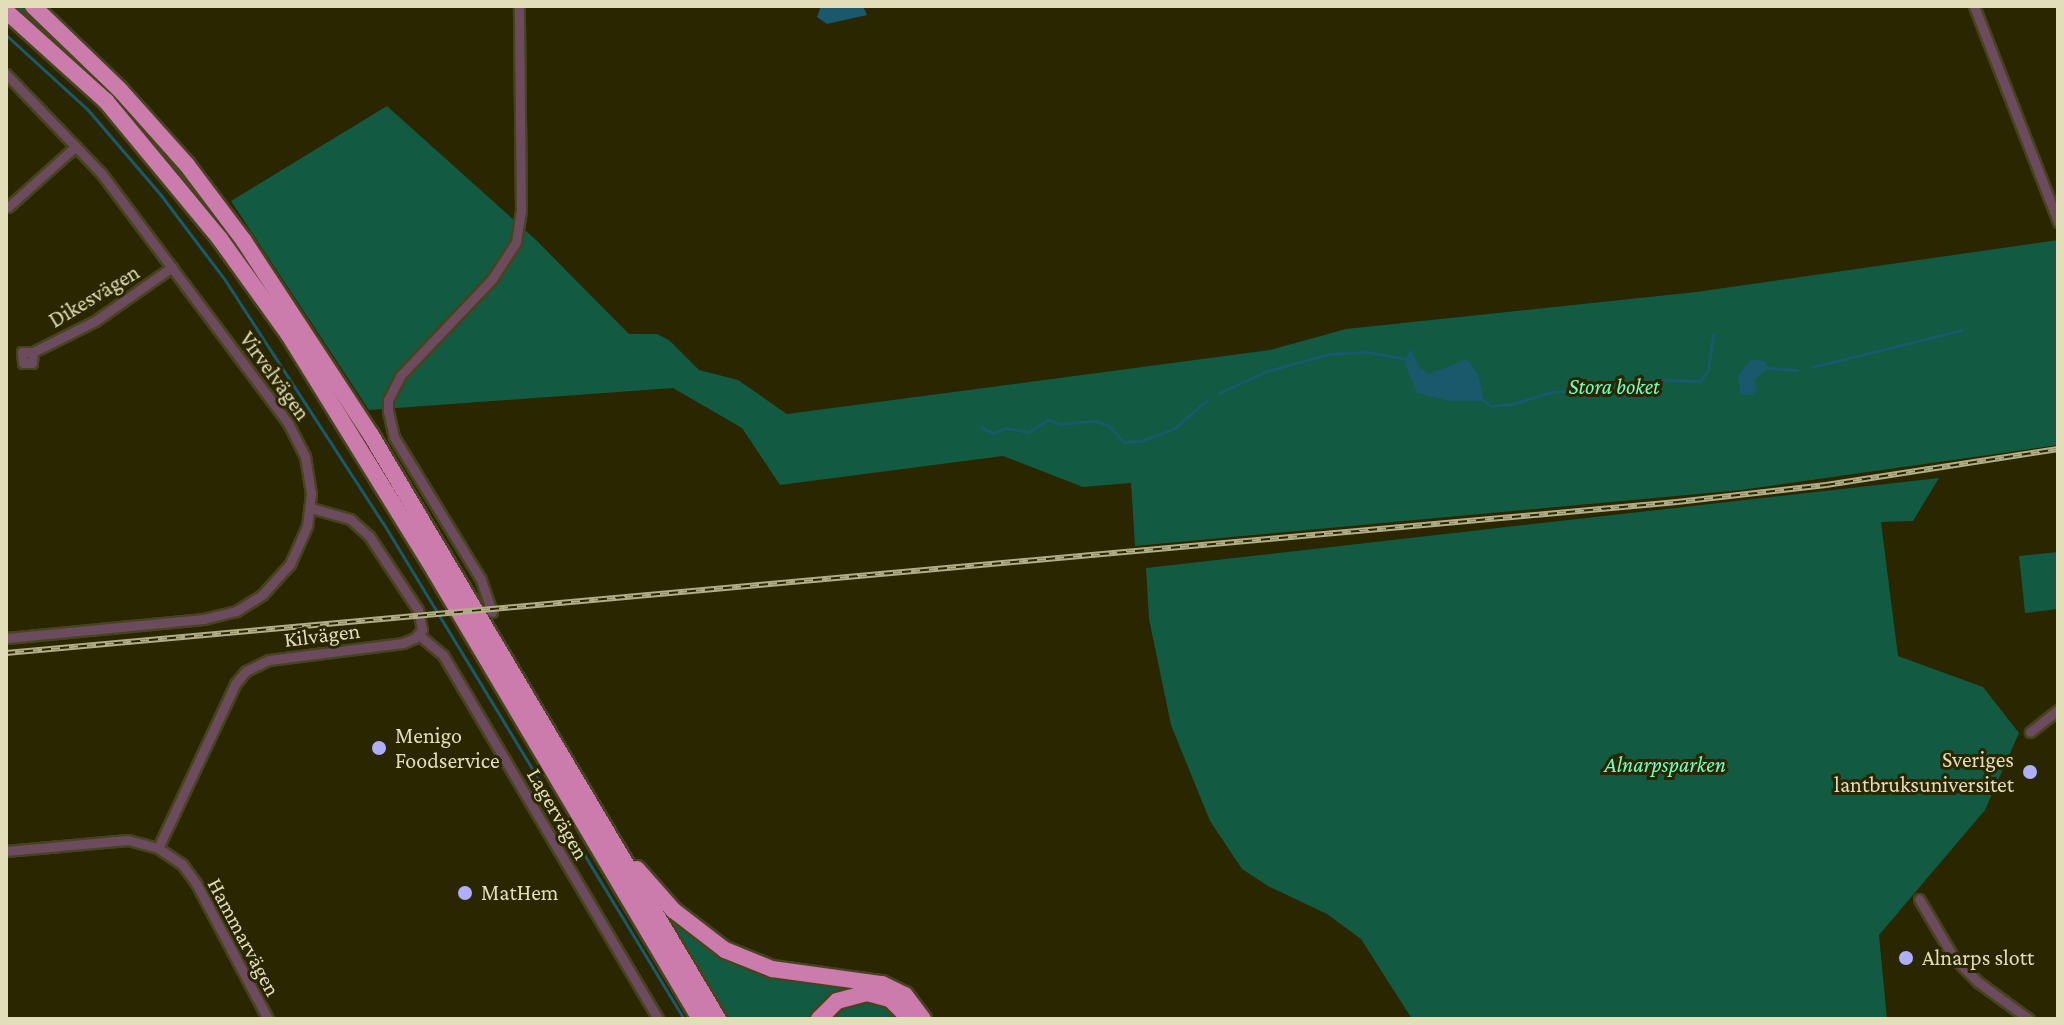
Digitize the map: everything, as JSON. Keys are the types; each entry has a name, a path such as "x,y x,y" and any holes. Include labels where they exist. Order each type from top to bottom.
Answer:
{"highway":[{"path":"33,6 120,90 187,165 244,241 371,435 718,1019"},
{"path":"6,11 106,101 220,239 289,335 434,570 700,1019"},
{"path":"607,833 673,910 725,950 772,969 882,984 905,995 923,1019"},
{"path":"819,1019 837,1001 867,993 890,999 910,1019"}],"street":[{"path":"492,612 480,578 394,437 388,400 400,376 492,279 516,242 521,211 519,6"},
{"path":"1974,6 2058,222"},
{"name":"Virvelvägen","path":"6,74 76,146 138,220 296,435 308,467 311,508 300,546 290,564 262,595 236,611 204,619 6,638"},
{"path":"8,207 76,146"},
{"name":"Dikesvägen","path":"33,352 111,312 172,267"},
{"path":"311,508 350,519 369,536 422,618 419,635"},
{"name":"Kilvägen","path":"158,848 235,684 246,671 269,660 403,643 419,635"},
{"name":"Lagervägen","path":"419,635 443,655 658,1019"},
{"path":"2030,732 2058,710"},
{"name":"Hammarvägen","path":"6,851 128,840 158,848 182,864 196,883 268,1019"},
{"path":"1919,899 1954,958 1978,982 2029,1019"}],"green space":[{"path":"8,6 22,6 117,98 182,175 259,278 352,421 713,1019 707,1019 214,224"},
{"name":"Stora boket","path":"387,106 536,240 629,334 657,334 669,340 699,370 738,380 787,414 1270,350 1346,329 1696,292 2058,240 2058,445 1741,490 1135,546 1131,483 1083,487 1003,456 780,485 742,428 673,388 369,410 231,201"},
{"name":"Alnarpsparken","path":"1939,478 1913,521 1881,522 1898,656 1983,687 2019,733 1985,810 1879,935 1887,1019 1412,1019 1361,939 1327,914 1268,886 1242,869 1210,821 1171,725 1149,619 1146,568"},
{"path":"2058,552 2058,609 2025,613 2019,556"},
{"path":"663,910 718,952 864,984 813,1019 730,1019"},
{"path":"857,1000 875,1002 902,1019 826,1019 839,1007"}],"water":[{"path":"821,6 863,6 867,15 827,24 817,17"},
{"path":"1411,349 1420,368 1429,374 1467,359 1478,374 1484,401 1449,401 1417,393 1406,367 1405,359"},
{"path":"1751,359 1765,361 1768,368 1755,380 1757,389 1752,395 1743,395 1738,376"}],"waterway":[{"path":"6,35 88,110 160,194 225,280 383,523 684,1019"},
{"path":"1812,367 1961,330"},
{"path":"1484,401 1491,406 1512,404 1551,392 1595,388 1629,393 1657,380 1700,381 1708,370 1713,334"},
{"path":"1219,393 1267,371 1330,354 1367,352 1405,359"},
{"path":"1768,368 1797,370"},
{"path":"982,428 994,433 1005,428 1028,432 1048,420 1060,424 1096,421 1109,426 1124,442 1140,441 1175,428 1207,400"}],"railway":[{"path":"6,653 1677,502 1826,485 2058,449"}],"place":[{"name":"Menigo Foodservice","path":"379,748"},
{"name":"Sveriges lantbruksuniversitet","path":"2030,772"},
{"name":"MatHem","path":"465,893"},
{"name":"Alnarps slott","path":"1906,958"}]}
